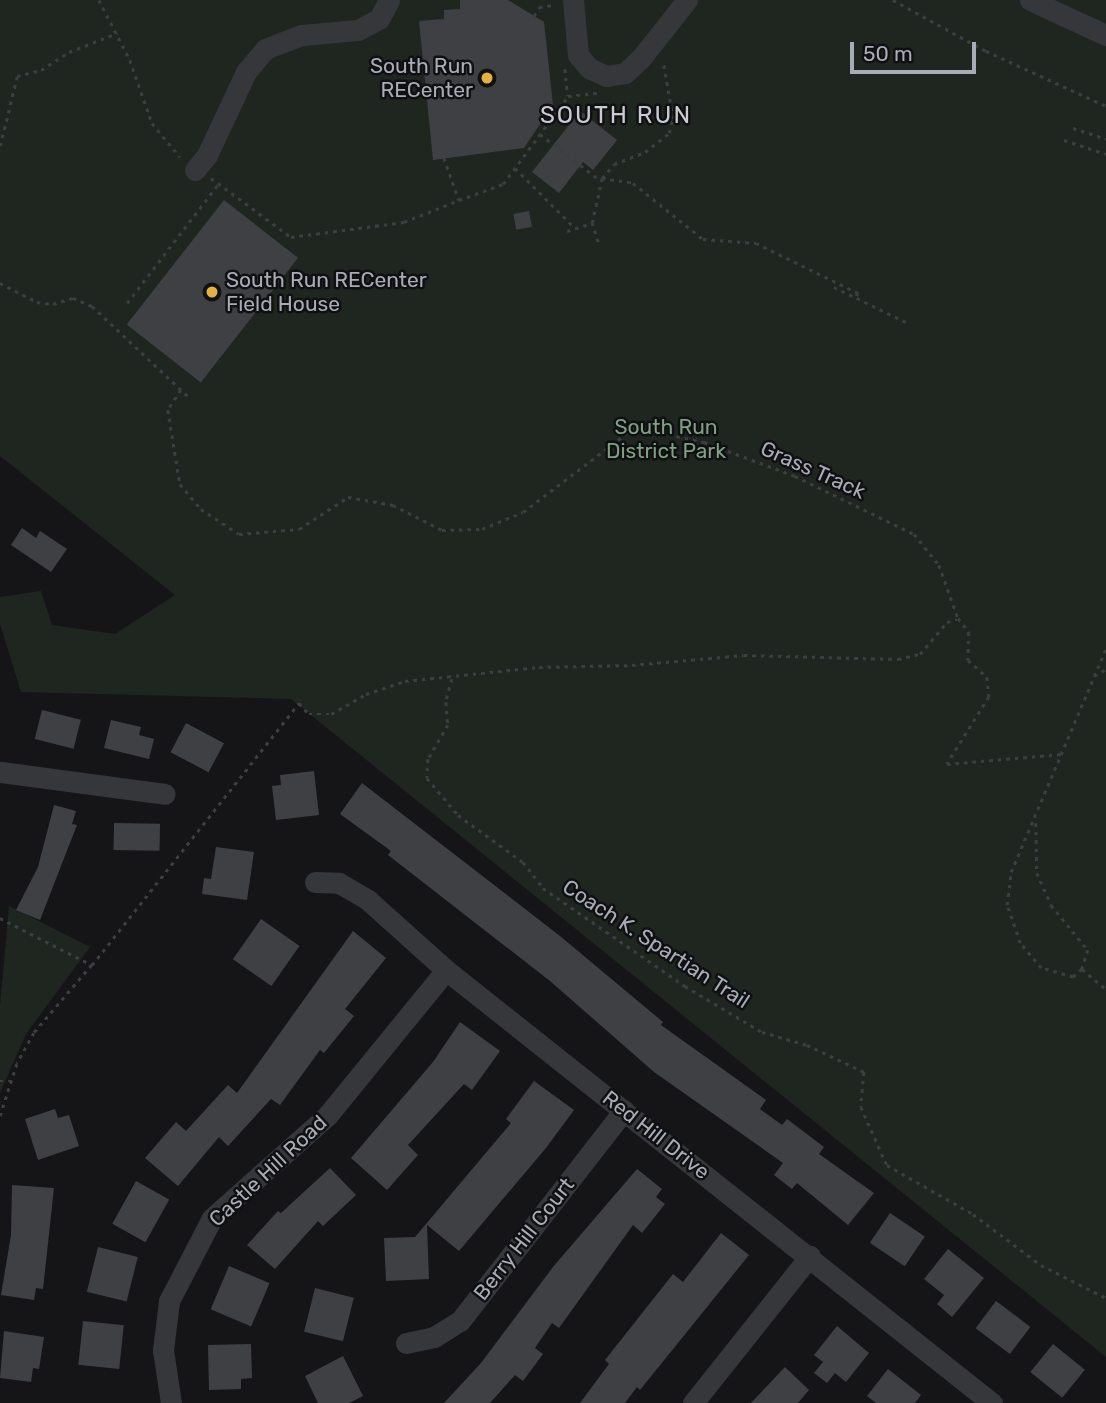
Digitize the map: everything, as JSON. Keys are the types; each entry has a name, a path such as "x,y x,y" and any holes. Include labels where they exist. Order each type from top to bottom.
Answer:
{"street":[{"path":"195,170 207,155 246,72 265,49 302,35 358,30 379,19 389,0"},
{"path":"565,2 578,55 589,68 606,76 625,73 641,58 687,0"},
{"path":"1030,0 1106,35"},
{"path":"0,766 165,794"},
{"name":"Red Hill Drive","path":"315,882 339,883 368,900 446,970 992,1403"},
{"name":"Castle Hill Road","path":"171,1403 163,1350 169,1301 212,1218 327,1116 446,970"},
{"name":"Berry Hill Court","path":"406,1343 434,1338 460,1321 624,1110"},
{"path":"693,1403 810,1256"}],"path":[{"path":"99,0 117,33 152,123 195,170 219,183 291,237 404,222 503,184 568,96"},
{"path":"893,0 986,51 1106,106"},
{"path":"534,16 539,7 565,2"},
{"path":"0,146 17,76 41,70 69,52 117,33"},
{"path":"598,242 592,223 602,179 611,166 662,142 673,119 660,54"},
{"path":"1073,128 1106,139"},
{"path":"540,134 602,179 633,183 703,239 756,243 858,293 856,298"},
{"path":"1064,140 1106,154"},
{"path":"444,159 459,200"},
{"path":"515,168 575,228"},
{"path":"127,303 219,183"},
{"path":"566,231 592,223"},
{"path":"0,283 37,302 74,298 92,306 188,396"},
{"path":"834,287 908,323"},
{"name":"Grass Track","path":"180,390 168,410 180,484 201,509 239,534 299,529 348,498 393,505 442,530 482,528 523,512 610,449 635,427 704,442 795,476 914,534 939,565 958,618"},
{"path":"0,1117 11,1082 41,1023 92,965 299,703 309,714 331,714 366,694 405,681 452,679 540,667 632,666 744,654 898,659 920,654 947,622 958,618 969,632 968,660 987,677 989,697 947,764 1062,754"},
{"path":"1082,970 1065,977 1041,968 1020,943 1007,905 1011,872 1036,823 1106,648"},
{"path":"1094,676 1106,669"},
{"name":"Coach K. Spartian Trail","path":"452,679 446,702 448,725 428,759 427,778 458,814 523,862 543,888 663,972 762,1032 807,1045 864,1072 861,1107 887,1164 973,1214 1041,1265 1106,1298"},
{"path":"1036,823 1037,873 1051,905 1088,950 1082,970"},
{"path":"0,918 92,965"},
{"path":"1082,970 1106,989"},
{"path":"0,1081 11,1082"}],"green space":[{"name":"South Run District Park","path":"0,0 1106,0 1106,1357 291,699 21,692 0,624 0,597 41,591 52,625 115,634 175,595 0,456"},
{"path":"9,906 90,947 26,1034 0,1093 0,1006"}],"building":[{"name":"South Run RECenter","path":"460,0 508,0 544,22 553,105 524,148 433,160 419,21 444,19 444,10 460,9"},
{"path":"580,111 617,140 593,170 583,162 559,193 532,172"},
{"name":"South Run RECenter Field House","path":"224,200 298,258 201,382 127,325"},
{"path":"529,211 532,227 516,230 513,214"},
{"path":"22,528 36,538 40,531 67,549 51,572 11,545"},
{"path":"42,710 81,720 74,749 35,739"},
{"path":"111,720 141,727 139,735 154,739 149,759 104,748"},
{"path":"186,723 224,743 208,772 171,752"},
{"path":"314,771 319,815 276,820 272,786 281,785 280,775"},
{"path":"362,783 560,936 663,1022 661,1025 766,1100 760,1109 782,1125 787,1119 824,1147 819,1154 874,1193 848,1225 797,1183 792,1189 774,1175 783,1163 654,1072 550,981 388,855 391,851 340,814"},
{"path":"54,805 76,811 72,824 77,825 40,920 16,910 38,867"},
{"path":"114,823 160,824 160,851 114,850"},
{"path":"216,847 254,852 247,900 202,894 204,878 211,879"},
{"path":"261,919 300,946 271,986 233,959"},
{"path":"353,931 386,958 345,1009 354,1016 324,1053 320,1050 280,1105 271,1099 228,1146 219,1137 178,1186 145,1158 176,1122 186,1131 228,1085 237,1093"},
{"path":"460,1022 500,1051 472,1090 464,1084 408,1145 418,1155 387,1190 351,1158 433,1062"},
{"path":"534,1081 574,1110 546,1148 459,1251 427,1225 429,1279 386,1281 384,1238 415,1237 511,1123 506,1119"},
{"path":"55,1109 58,1118 69,1115 79,1146 38,1160 25,1119"},
{"path":"330,1168 356,1195 323,1226 318,1221 275,1269 247,1245 278,1211 281,1213"},
{"path":"637,1169 662,1189 656,1197 665,1204 642,1233 633,1225 559,1328 552,1323 535,1348 543,1354 523,1381 515,1375 490,1403 444,1403 481,1363 553,1267"},
{"path":"136,1181 169,1199 145,1242 112,1224"},
{"path":"12,1185 54,1188 43,1289 36,1288 34,1300 1,1295 11,1235"},
{"path":"890,1213 925,1236 905,1266 870,1243"},
{"path":"721,1233 749,1255 640,1390 637,1387 625,1403 580,1403 609,1364 605,1360 673,1274 683,1282"},
{"path":"98,1247 138,1257 127,1302 87,1292"},
{"path":"948,1249 984,1278 952,1317 937,1304 944,1295 924,1279"},
{"path":"229,1266 270,1283 251,1326 211,1309"},
{"path":"315,1288 354,1298 343,1341 304,1332"},
{"path":"996,1301 1030,1327 1010,1354 976,1328"},
{"path":"83,1321 124,1325 119,1369 78,1365"},
{"path":"837,1326 869,1353 846,1382 835,1373 827,1383 814,1373 823,1362 814,1355"},
{"path":"4,1331 44,1337 39,1369 33,1368 31,1382 0,1378"},
{"path":"251,1344 252,1378 241,1379 241,1389 209,1390 208,1345"},
{"path":"1053,1344 1085,1370 1062,1398 1030,1372"},
{"path":"343,1356 363,1396 349,1403 318,1403 305,1376"},
{"path":"785,1367 809,1390 798,1403 751,1403"},
{"path":"888,1369 921,1395 915,1403 876,1403 867,1396"}],"place":[{"name":"South Run RECenter","path":"487,78"},
{"name":"South Run RECenter Field House","path":"212,292"}],"district":[{"name":"SOUTH RUN","path":"616,116"}]}
